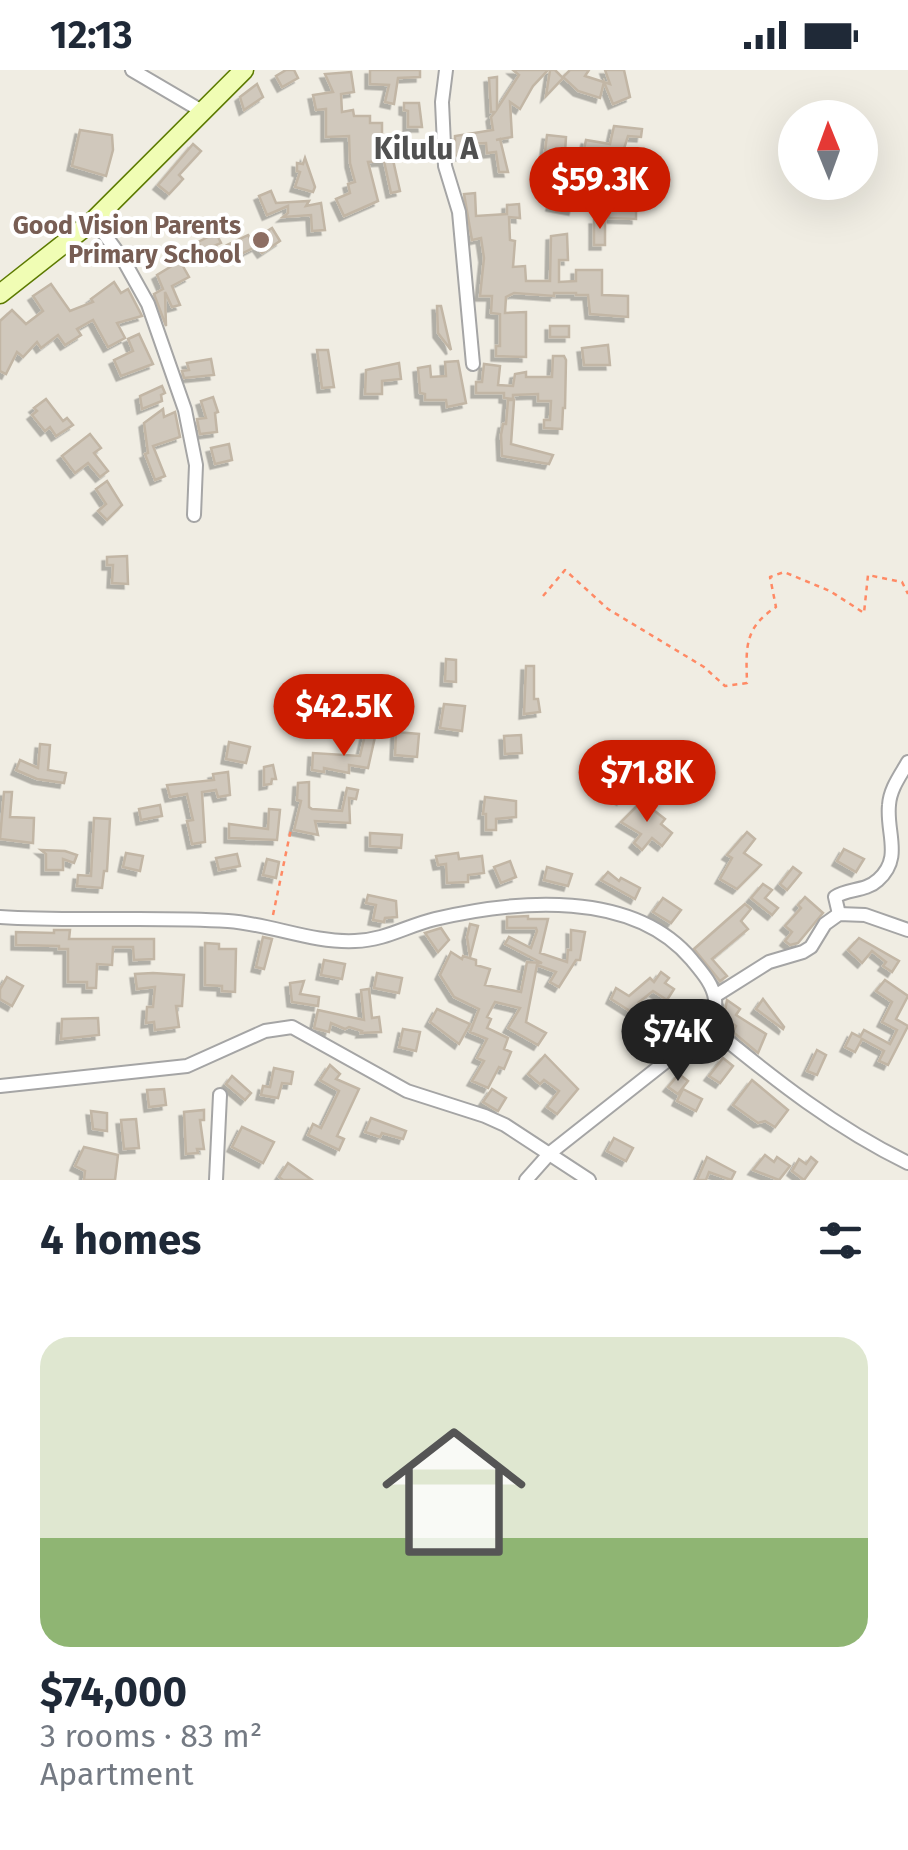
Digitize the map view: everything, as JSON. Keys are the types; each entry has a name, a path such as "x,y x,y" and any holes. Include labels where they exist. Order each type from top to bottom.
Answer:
{"street":[{"path":"132,70 200,110"},
{"path":"0,294 94,220 244,70"},
{"path":"446,70 442,102 445,166 460,212 473,364"},
{"path":"94,220 124,260 148,304 185,410 196,466 194,515"},
{"path":"839,914 835,897 839,893 868,888 882,878 889,866 893,840 889,800 908,762"},
{"path":"0,917 176,918 271,927 312,937 354,941 386,938 434,919 507,907 582,908 630,918 659,931 686,953 706,977 715,996 713,1029"},
{"path":"715,996 769,962 811,947 824,924 839,914 865,914 908,930"},
{"path":"0,1086 187,1066 266,1031 292,1027 406,1091 486,1116 589,1180"},
{"path":"526,1180 550,1153 697,1037 713,1029"},
{"path":"713,1029 776,1081 854,1135 908,1163"},
{"path":"216,1180 220,1095"}],"path":[{"path":"542,596 565,570 608,609 704,667 725,686 746,683 746,646 757,619 776,607 770,577 784,572 830,591 864,613 868,575 902,582 908,594"},
{"path":"271,927 291,829"}],"building":[{"path":"294,70 298,78 282,87 276,76"},
{"path":"370,70 420,70 420,77 398,78 394,104 385,102 389,85 370,84"},
{"path":"513,70 548,70 520,109 510,102 512,137 500,139 508,172 499,172 496,152 487,153 486,143 468,144 468,155 455,156 455,136 493,130 491,117 495,112 491,112 489,78 497,77 497,109 519,75"},
{"path":"550,70 563,78 546,96"},
{"path":"570,70 589,70 585,76 604,82 600,98 578,91 563,77"},
{"path":"605,70 624,70 630,97 613,104 604,82 610,84"},
{"path":"351,72 354,92 341,94 342,112 353,110 354,116 370,116 370,123 382,123 382,138 396,137 398,160 393,160 400,191 391,193 384,161 368,162 378,201 344,216 336,199 350,193 348,184 355,182 349,136 326,137 326,109 316,110 313,95 333,92 325,74"},
{"path":"257,84 263,97 244,110 240,97"},
{"path":"404,103 419,103 422,127 408,127"},
{"path":"614,126 642,129 641,137 628,136 621,158 602,152 601,158 583,154 586,140 610,144"},
{"path":"80,130 112,135 113,150 106,176 72,166"},
{"path":"547,135 566,137 565,153 545,151"},
{"path":"193,144 201,151 179,175 183,179 169,194 158,185"},
{"path":"305,158 315,187 313,192 295,187 300,172 297,163 303,164"},
{"path":"271,191 276,203 321,203 325,230 312,231 311,215 283,217 288,206 267,215 259,196"},
{"path":"475,193 476,216 507,214 507,205 519,204 520,218 509,217 510,240 515,241 513,267 525,266 526,281 550,281 551,236 567,234 568,260 559,260 559,282 576,281 576,270 602,270 602,295 628,296 628,317 590,314 588,295 514,293 506,297 505,313 526,312 526,357 496,356 496,346 500,346 500,314 491,313 492,296 480,296 484,258 481,238 472,240 464,194"},
{"path":"553,196 575,200 573,210 551,206"},
{"path":"609,196 621,196 621,204 636,203 636,219 609,218"},
{"path":"594,220 605,220 605,245 594,245"},
{"path":"272,228 280,241 262,253 253,240"},
{"path":"216,233 221,243 203,251 198,242"},
{"path":"248,235 255,247 235,257 227,245"},
{"path":"180,261 189,277 172,286 180,305 172,307 165,292 166,326 154,294 163,289 157,275"},
{"path":"114,282 121,293 128,289 142,316 117,323 125,338 108,347 93,320 77,329 81,335 65,345 58,335 41,348 37,342 23,357 17,352 6,374 0,371 0,321 12,310 26,324 43,311 33,296 51,284 70,311 93,302 91,299"},
{"path":"437,306 441,306 451,350 438,333"},
{"path":"550,326 569,326 569,337 550,337"},
{"path":"139,334 153,364 121,376 114,360 133,351 128,339"},
{"path":"608,345 610,365 584,365 582,348"},
{"path":"317,350 328,350 334,387 322,388"},
{"path":"553,356 564,356 566,360 562,429 544,428 544,420 550,420 551,401 538,401 538,394 513,395 513,399 504,398 504,393 476,393 484,364 500,366 498,385 513,386 515,374 552,377"},
{"path":"211,359 214,375 184,378 182,371 189,370 187,363"},
{"path":"458,361 466,403 447,407 446,400 425,400 425,394 420,393 418,368 430,366 431,377 446,376 445,362"},
{"path":"399,363 401,379 382,381 382,394 365,394 366,370"},
{"path":"162,386 162,401 142,409 140,396"},
{"path":"213,397 218,412 217,432 200,434 197,419 206,418 201,401"},
{"path":"46,399 63,421 67,418 73,425 56,436 50,427 45,431 32,415 37,411 34,408"},
{"path":"508,400 514,400 511,444 553,455 549,464 502,456 501,435"},
{"path":"163,409 164,417 175,412 180,437 153,446 165,476 155,480 145,454 148,453 144,423"},
{"path":"90,434 101,448 94,453 108,471 100,477 88,463 75,473 62,456"},
{"path":"229,444 232,460 215,464 211,448"},
{"path":"107,481 122,505 107,520 98,511 106,504 96,489"},
{"path":"127,556 128,584 112,583 113,565 107,565 107,557"},
{"path":"446,659 456,660 456,682 445,681"},
{"path":"526,666 534,666 534,699 538,699 540,712 524,714"},
{"path":"444,704 465,706 462,731 440,728"},
{"path":"396,732 419,734 417,757 395,755"},
{"path":"365,735 375,737 368,768 349,765 349,773 312,770 313,753 360,756"},
{"path":"521,735 522,753 505,754 504,736"},
{"path":"229,742 250,747 246,763 226,759"},
{"path":"40,744 50,745 48,770 66,773 64,783 37,779 16,770 20,760 38,768"},
{"path":"678,745 690,748 680,777 660,770 662,764 648,761 650,753 663,756 666,747 677,749"},
{"path":"273,765 276,779 264,785 264,767"},
{"path":"228,772 230,795 218,797 216,790 202,792 205,842 192,844 187,821 193,820 187,794 170,797 167,785 214,780 213,774"},
{"path":"619,777 642,782 640,791 628,788 621,800 612,794"},
{"path":"309,782 312,809 342,811 347,788 358,790 356,799 349,798 350,823 315,821 318,835 294,830 301,801 297,800 298,783"},
{"path":"4,792 12,792 10,817 34,818 33,843 0,839"},
{"path":"485,797 516,801 516,817 496,819 496,830 486,830"},
{"path":"642,801 665,819 661,824 672,833 662,846 652,838 642,850 634,843 641,834 621,822"},
{"path":"160,805 162,816 141,820 139,809"},
{"path":"269,809 280,810 277,840 229,838 229,824 268,829"},
{"path":"94,818 110,819 107,871 102,888 77,886 78,875 91,876"},
{"path":"747,832 755,839 744,853 761,865 737,889 720,879 732,858 727,855"},
{"path":"370,833 402,835 401,848 370,846"},
{"path":"844,849 864,859 856,872 837,861"},
{"path":"41,850 77,855 74,863 63,859 63,870 46,870 46,854"},
{"path":"126,853 143,856 140,871 123,867"},
{"path":"458,853 459,859 482,856 484,873 468,875 468,882 447,883 446,864 438,865 436,856"},
{"path":"237,854 240,866 219,870 216,858"},
{"path":"267,859 279,862 276,878 263,875"},
{"path":"510,861 516,877 501,883 494,867"},
{"path":"547,867 572,874 568,886 544,880"},
{"path":"793,867 801,873 787,890 780,884"},
{"path":"608,872 619,881 621,878 640,888 635,899 601,880"},
{"path":"763,884 772,890 765,898 778,908 772,915 751,898"},
{"path":"368,895 396,901 397,917 385,918 384,922 373,920 376,905 366,903"},
{"path":"805,897 823,913 798,943 790,945 785,941 792,932 785,926"},
{"path":"663,898 681,910 671,923 653,912"},
{"path":"745,904 751,909 741,921 748,929 712,959 727,976 720,981 694,949"},
{"path":"507,917 548,919 540,953 567,962 571,930 585,932 580,960 576,960 559,987 550,982 556,972 537,965 526,1022 546,1033 538,1045 508,1028 520,1008 495,1002 487,1017 491,1019 487,1028 508,1038 504,1049 511,1052 504,1069 499,1067 488,1088 472,1081 484,1061 477,1058 487,1039 470,1032 479,1009 454,997 440,975 451,952 490,969 485,985 521,992 527,962 542,963 505,944 509,937 531,948 537,931 507,928"},
{"path":"470,924 478,926 470,957 467,937"},
{"path":"441,928 449,940 438,952 425,933"},
{"path":"70,930 69,939 154,939 154,959 134,960 133,947 113,947 112,965 97,964 96,988 87,988 87,982 68,982 68,949 16,945 16,932"},
{"path":"263,937 272,939 264,969 256,967"},
{"path":"859,938 899,961 892,972 872,951 862,963 848,950"},
{"path":"205,943 219,944 219,949 236,949 235,992 205,985"},
{"path":"324,960 345,964 342,979 321,975"},
{"path":"661,972 669,978 665,983 674,989 667,1000 653,991 639,1002 646,1006 641,1018 611,999 616,988 629,996 650,978 654,982"},
{"path":"377,973 402,978 399,993 374,988"},
{"path":"135,974 184,975 182,1006 176,1006 179,1027 155,1030 154,1022 146,1023 155,987 137,989"},
{"path":"7,977 23,986 12,1006 0,999 0,989"},
{"path":"885,980 908,996 896,1019 908,1026 888,1065 879,1061 884,1051 862,1039 855,1052 845,1047 852,1033 860,1037 864,1030 890,1044 897,1030 882,1022 892,1002 876,991"},
{"path":"304,981 300,994 319,997 318,1006 292,1002 290,983"},
{"path":"369,989 372,1018 379,1017 381,1032 361,1033 331,1023 329,1032 314,1028 318,1010 364,1020 361,990"},
{"path":"763,999 784,1027 783,1029 756,1009"},
{"path":"727,1000 740,1009 736,1015 766,1034 758,1053 733,1032 736,1026 724,1017"},
{"path":"437,1009 470,1024 459,1044 430,1022"},
{"path":"98,1018 99,1035 61,1039 62,1019"},
{"path":"403,1029 420,1032 416,1051 399,1047"},
{"path":"817,1050 826,1055 817,1075 807,1071"},
{"path":"545,1055 578,1089 557,1114 547,1107 559,1091 528,1074"},
{"path":"723,1058 733,1066 720,1083 709,1076"},
{"path":"330,1065 340,1074 336,1079 359,1089 337,1136 344,1139 339,1150 308,1135 313,1124 321,1128 339,1091 320,1080"},
{"path":"274,1068 293,1072 291,1084 282,1083 278,1098 261,1095 263,1086 270,1087"},
{"path":"679,1074 688,1081 678,1094 668,1087"},
{"path":"232,1076 251,1093 245,1100 226,1084"},
{"path":"752,1080 788,1110 775,1127 765,1121 758,1123 733,1105"},
{"path":"164,1089 166,1105 149,1107 147,1090"},
{"path":"492,1089 506,1098 498,1111 483,1102"},
{"path":"683,1089 702,1099 696,1111 677,1101"},
{"path":"204,1110 204,1120 200,1120 204,1149 186,1154 184,1112"},
{"path":"91,1111 107,1113 107,1131 93,1129"},
{"path":"371,1118 406,1131 403,1139 365,1132"},
{"path":"136,1119 139,1148 124,1149 121,1120"},
{"path":"242,1127 274,1142 263,1163 232,1147"},
{"path":"614,1138 633,1148 626,1161 607,1151"},
{"path":"84,1147 118,1155 115,1180 84,1180 85,1171 75,1166"},
{"path":"765,1155 774,1162 777,1157 790,1166 779,1180 753,1170"},
{"path":"707,1157 735,1172 731,1180 709,1172 706,1180 697,1180"},
{"path":"811,1157 817,1162 804,1180 792,1171 799,1159 806,1164"},
{"path":"288,1163 312,1180 283,1180 279,1177"}],"place":[{"name":"Good Vision Parents Primary School","path":"261,240"}],"district":[{"name":"Kilulu A","path":"426,149"}]}
